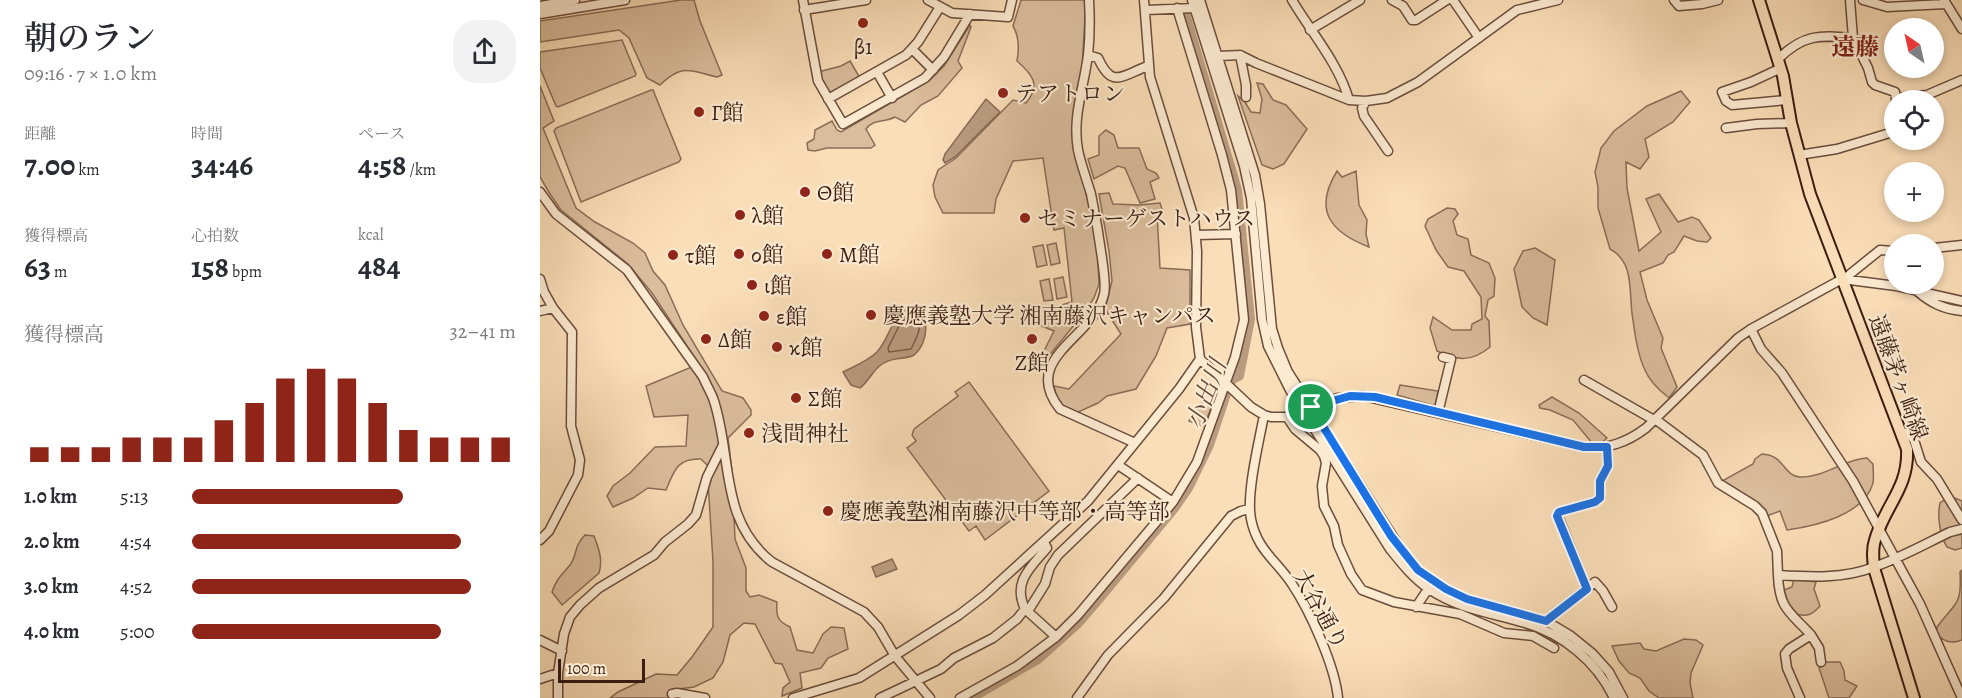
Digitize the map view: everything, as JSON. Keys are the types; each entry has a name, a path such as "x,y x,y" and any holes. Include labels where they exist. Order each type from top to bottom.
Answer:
{"main road":[{"name":"遠藤茅ヶ崎線","path":"1759,0 1779,63 1791,123 1817,216 1907,449 1905,477 1878,530 1873,549 1874,568 1914,698"}],"street":[{"path":"540,6 575,0"},
{"path":"540,14 625,0"},
{"path":"803,0 815,73 843,124 916,84 933,70 944,57 970,14"},
{"path":"804,10 866,0"},
{"path":"928,0 952,13 1008,17 1012,0"},
{"path":"1089,0 1088,56 1076,118 1078,150 1100,239 1105,280 1104,294 1098,309 1050,367 1048,386 1054,402 1060,409 1135,443"},
{"path":"1144,0 1148,66 1190,201 1196,235 1196,327 1200,359 1256,411 1264,415 1287,417 1344,397 1363,396 1584,447 1607,447 1628,440 1655,419 1738,338 1843,279 1880,250 1884,250"},
{"path":"1200,0 1255,175 1272,329 1288,372 1307,409 1390,549 1408,571 1428,589 1453,602 1525,623 1556,635 1575,649 1594,668 1608,685 1614,698"},
{"path":"1292,0 1330,59 1345,87 1349,100"},
{"path":"1310,30 1360,0"},
{"path":"1392,0 1403,6 1412,20 1416,20 1447,0"},
{"path":"1453,0 1479,38"},
{"path":"1219,56 1240,55 1349,100 1366,101 1387,98 1418,82 1517,10 1558,0"},
{"path":"1674,0 1678,6 1718,0"},
{"path":"1889,90 1872,82 1868,68 1853,38 1851,1 1862,0 1887,7 1944,2 1962,29"},
{"path":"1146,10 1177,8 1193,4 1244,166 1251,198 1262,319 1268,346 1277,366 1391,536 1418,570 1446,589 1467,599 1546,621 1572,636 1609,672 1623,698"},
{"path":"828,99 912,50 940,7"},
{"path":"960,698 1017,666 1056,637 1078,615 1173,502 1197,462 1228,385 1244,320 1236,234 1227,172 1177,8"},
{"path":"1787,100 1732,105 1726,101 1722,92 1751,82 1779,63 1799,41 1830,35 1853,38"},
{"path":"912,50 933,70"},
{"path":"1240,55 1246,97"},
{"path":"1088,56 1098,58 1106,74 1116,78 1148,66"},
{"path":"877,72 892,98"},
{"path":"1937,90 1962,80"},
{"path":"1366,101 1362,108 1364,116 1388,151"},
{"path":"1726,128 1791,123"},
{"path":"1799,155 1837,149 1884,135"},
{"path":"541,197 556,214 627,270 703,377 712,396 736,513 750,541 772,562 864,612 878,627 895,656 930,698"},
{"path":"1196,235 1236,234"},
{"path":"1944,247 1962,244"},
{"path":"540,279 553,308 572,332 571,426 580,460 578,475 549,531 540,540"},
{"path":"1843,279 1884,286"},
{"path":"1921,294 1942,308 1962,311"},
{"path":"1930,294 1962,301"},
{"path":"540,312 553,308"},
{"path":"1751,329 1761,349 1782,373 1853,482 1920,604 1962,698"},
{"path":"1438,413 1451,359 1443,357"},
{"path":"793,698 852,680 895,656 959,615 985,595 1088,501 1179,389 1200,359"},
{"path":"1584,380 1655,419 1703,455 1718,483 1755,506 1762,513 1777,551 1779,593 1786,610 1811,635 1819,648 1821,662"},
{"path":"1077,698 1108,655 1164,598 1231,516 1241,510 1250,509 1264,415"},
{"path":"1287,417 1295,429 1324,456 1326,463 1323,486 1324,506 1334,526 1338,545 1362,590 1394,603 1460,614 1504,633 1533,636 1554,648"},
{"path":"1902,432 1909,434 1914,440 1921,462 1937,479 1962,520"},
{"path":"558,698 558,673 564,634 570,617 599,588 654,555 665,542 688,524 696,515 715,456 723,445"},
{"path":"1587,589 1557,516 1559,512 1595,502 1600,498 1600,481 1608,466 1607,447"},
{"path":"1118,465 1173,502"},
{"path":"880,698 941,669 960,654 993,638 1017,619 1027,610 1045,584 1050,567 1058,555 1138,478"},
{"name":"大谷通り","path":"1250,509 1254,532 1260,547 1293,586 1331,665 1338,698"},
{"path":"1778,575 1816,578 1874,568 1962,529"},
{"path":"1044,542 1047,548 1023,576 1020,585 1021,601 1027,610 1056,637"},
{"path":"1546,621 1595,582 1612,607"},
{"path":"1416,607 1428,589"},
{"path":"1800,698 1787,668 1785,654 1811,635"},
{"path":"540,640 562,651"},
{"path":"540,679 558,673"},
{"path":"672,694 705,698"}],"shaded area":[{"path":"694,0 722,75 717,77 693,71 681,71 660,85 647,78 629,38 619,30 540,42 540,21"},
{"path":"1021,0 1086,0 1077,156 1097,240 1099,284 1094,298 1084,313 1048,357 1042,355 1054,331 1022,318 1026,309 1038,307 1044,310 1072,302 1064,228 1054,230 1043,158 1013,161 996,199 994,213 943,213 935,197 933,185 938,170 956,158 1013,100 1026,103 1031,97 1033,80 1017,61 1018,43 1013,26"},
{"path":"970,25 958,61 962,68 938,96 921,105 905,122 895,117 869,126 866,129 875,145 871,148 808,150 807,143 814,139 815,130 832,121 837,130 841,132 929,81 944,66"},
{"path":"622,40 635,76 556,106 540,68 540,52"},
{"path":"850,61 860,78 828,94 818,72 841,66"},
{"path":"1257,83 1263,84 1273,100 1286,105 1307,129 1284,164 1273,169 1262,165 1238,96 1251,112 1260,113 1262,99"},
{"path":"540,86 554,121 543,128 576,208 595,222 633,243 645,253 653,271 665,285 683,325 722,391 743,398 751,410 751,415 728,438 735,539 746,568 746,591 750,597 759,595 777,602 778,618 790,627 797,650 813,653 823,634 831,627 844,628 848,649 828,658 821,668 800,673 802,688 782,696 783,688 790,682 782,664 775,663 755,624 744,623 730,635 723,662 713,678 694,687 671,690 670,698 610,698 656,674 677,675 713,627 713,562 707,465 701,459 681,463 666,490 648,488 613,507 607,496 613,486 630,473 655,447 686,446 688,415 654,417 646,386 699,364 652,293 628,264 561,210 540,177"},
{"path":"653,90 681,159 679,162 581,202 554,131 556,128"},
{"path":"1681,91 1690,102 1673,122 1645,139 1649,157 1640,169 1626,162 1627,188 1639,251 1661,232 1646,199 1659,194 1678,222 1692,217 1699,220 1711,238 1707,242 1684,236 1674,252 1668,255 1663,263 1640,272 1647,300 1663,338 1661,348 1677,387 1669,398 1649,378 1640,359 1627,271 1624,262 1610,249 1598,208 1595,172 1601,148 1614,131 1647,106"},
{"path":"1106,130 1114,135 1118,148 1139,148 1147,169 1156,173 1159,178 1150,182 1155,199 1140,203 1125,168 1118,166 1094,179 1088,159 1099,155 1099,136"},
{"path":"1337,171 1342,177 1356,171 1359,205 1367,220 1366,234 1369,247 1344,234 1329,218 1326,197"},
{"path":"1109,193 1113,204 1160,203 1162,209 1157,213 1160,268 1190,270 1190,324 1167,328 1156,356 1136,389 1107,396 1098,403 1074,414 1058,404 1054,386 1069,389 1121,334 1105,309 1112,281 1099,194"},
{"path":"1447,208 1455,209 1458,214 1453,221 1457,235 1468,239 1471,255 1489,263 1495,278 1494,296 1488,300 1485,316 1489,321 1490,347 1477,355 1464,358 1451,357 1437,351 1430,328 1433,317 1452,330 1471,330 1472,324 1482,319 1481,297 1464,271 1448,267 1436,250 1425,226 1428,219"},
{"path":"1056,243 1060,263 1051,265 1047,245"},
{"path":"1043,245 1047,265 1037,267 1033,247"},
{"path":"1535,248 1555,260 1547,325 1533,318 1522,307 1514,269 1523,251"},
{"path":"1063,277 1067,297 1057,299 1054,279"},
{"path":"1049,279 1053,300 1044,301 1040,281"},
{"path":"969,382 1049,491 985,540 976,526 969,531 907,448 916,441 912,435 914,429 958,396 955,392"},
{"path":"1400,385 1438,391 1435,406 1397,395"},
{"path":"1552,397 1579,413 1607,438 1601,443 1593,444 1573,420 1540,408 1539,405"},
{"path":"1202,403 1213,403 1204,426 1189,421 1196,407"},
{"path":"1762,454 1770,455 1780,461 1790,473 1800,477 1817,475 1867,458 1873,464 1873,483 1868,494 1849,511 1825,522 1787,530 1780,511 1767,516 1722,481 1753,464 1755,459"},
{"path":"1950,496 1962,501 1962,548 1955,550 1947,547 1939,520 1940,503"},
{"path":"585,535 594,536 596,541 600,559 599,573 562,605 552,592 570,565"},
{"path":"1962,570 1962,640 1948,641 1936,633 1937,627 1956,603 1960,592 1960,572"},
{"path":"1794,579 1816,582 1814,589 1820,606 1812,613 1796,614 1785,599 1784,590 1792,587"},
{"path":"1684,639 1696,640 1703,645 1691,673 1693,698 1659,698 1649,691 1640,678 1629,673 1619,661 1612,646 1640,643 1644,649 1656,651"},
{"path":"1824,662 1840,662 1845,680 1857,686 1849,698 1829,698 1819,668"}],"water":[{"path":"986,99 1000,112 955,157 945,163 943,160 945,154"},
{"path":"912,306 918,310 925,321 925,336 919,350 914,355 882,364 860,388 851,385 843,372 877,352 900,314"},
{"path":"892,559 897,569 876,577 872,567"}],"waterway":[{"name":"小出川","path":"971,698 1038,659 1078,623 1097,601 1188,488 1209,445 1232,379 1239,376 1250,319 1237,190 1185,14"}],"place":[{"name":"β1","path":"863,23"},
{"name":"テアトロン","path":"1003,93"},
{"name":"Γ館","path":"699,112"},
{"name":"Θ館","path":"805,192"},
{"name":"λ館","path":"740,215"},
{"name":"セミナーゲストハウス","path":"1025,218"},
{"name":"ο館","path":"739,254"},
{"name":"Μ館","path":"827,254"},
{"name":"τ館","path":"673,255"},
{"name":"ι館","path":"752,285"},
{"name":"慶應義塾大学 湘南藤沢キャンパス","path":"871,315"},
{"name":"ε館","path":"764,316"},
{"name":"Δ館","path":"706,339"},
{"name":"Ζ館","path":"1032,339"},
{"name":"κ館","path":"777,347"},
{"name":"Σ館","path":"796,398"},
{"name":"浅間神社","path":"749,433"},
{"name":"慶應義塾湘南藤沢中等部・高等部","path":"828,511"}],"district":[{"name":"遠藤","path":"1855,47"}],"route":[{"path":"1350,396 1375,397 1584,447 1607,447 1608,466 1600,481 1600,498 1595,502 1559,512 1557,516 1587,589 1546,621 1467,599 1436,583 1418,570 1391,536 1311,407 1350,396"}]}
